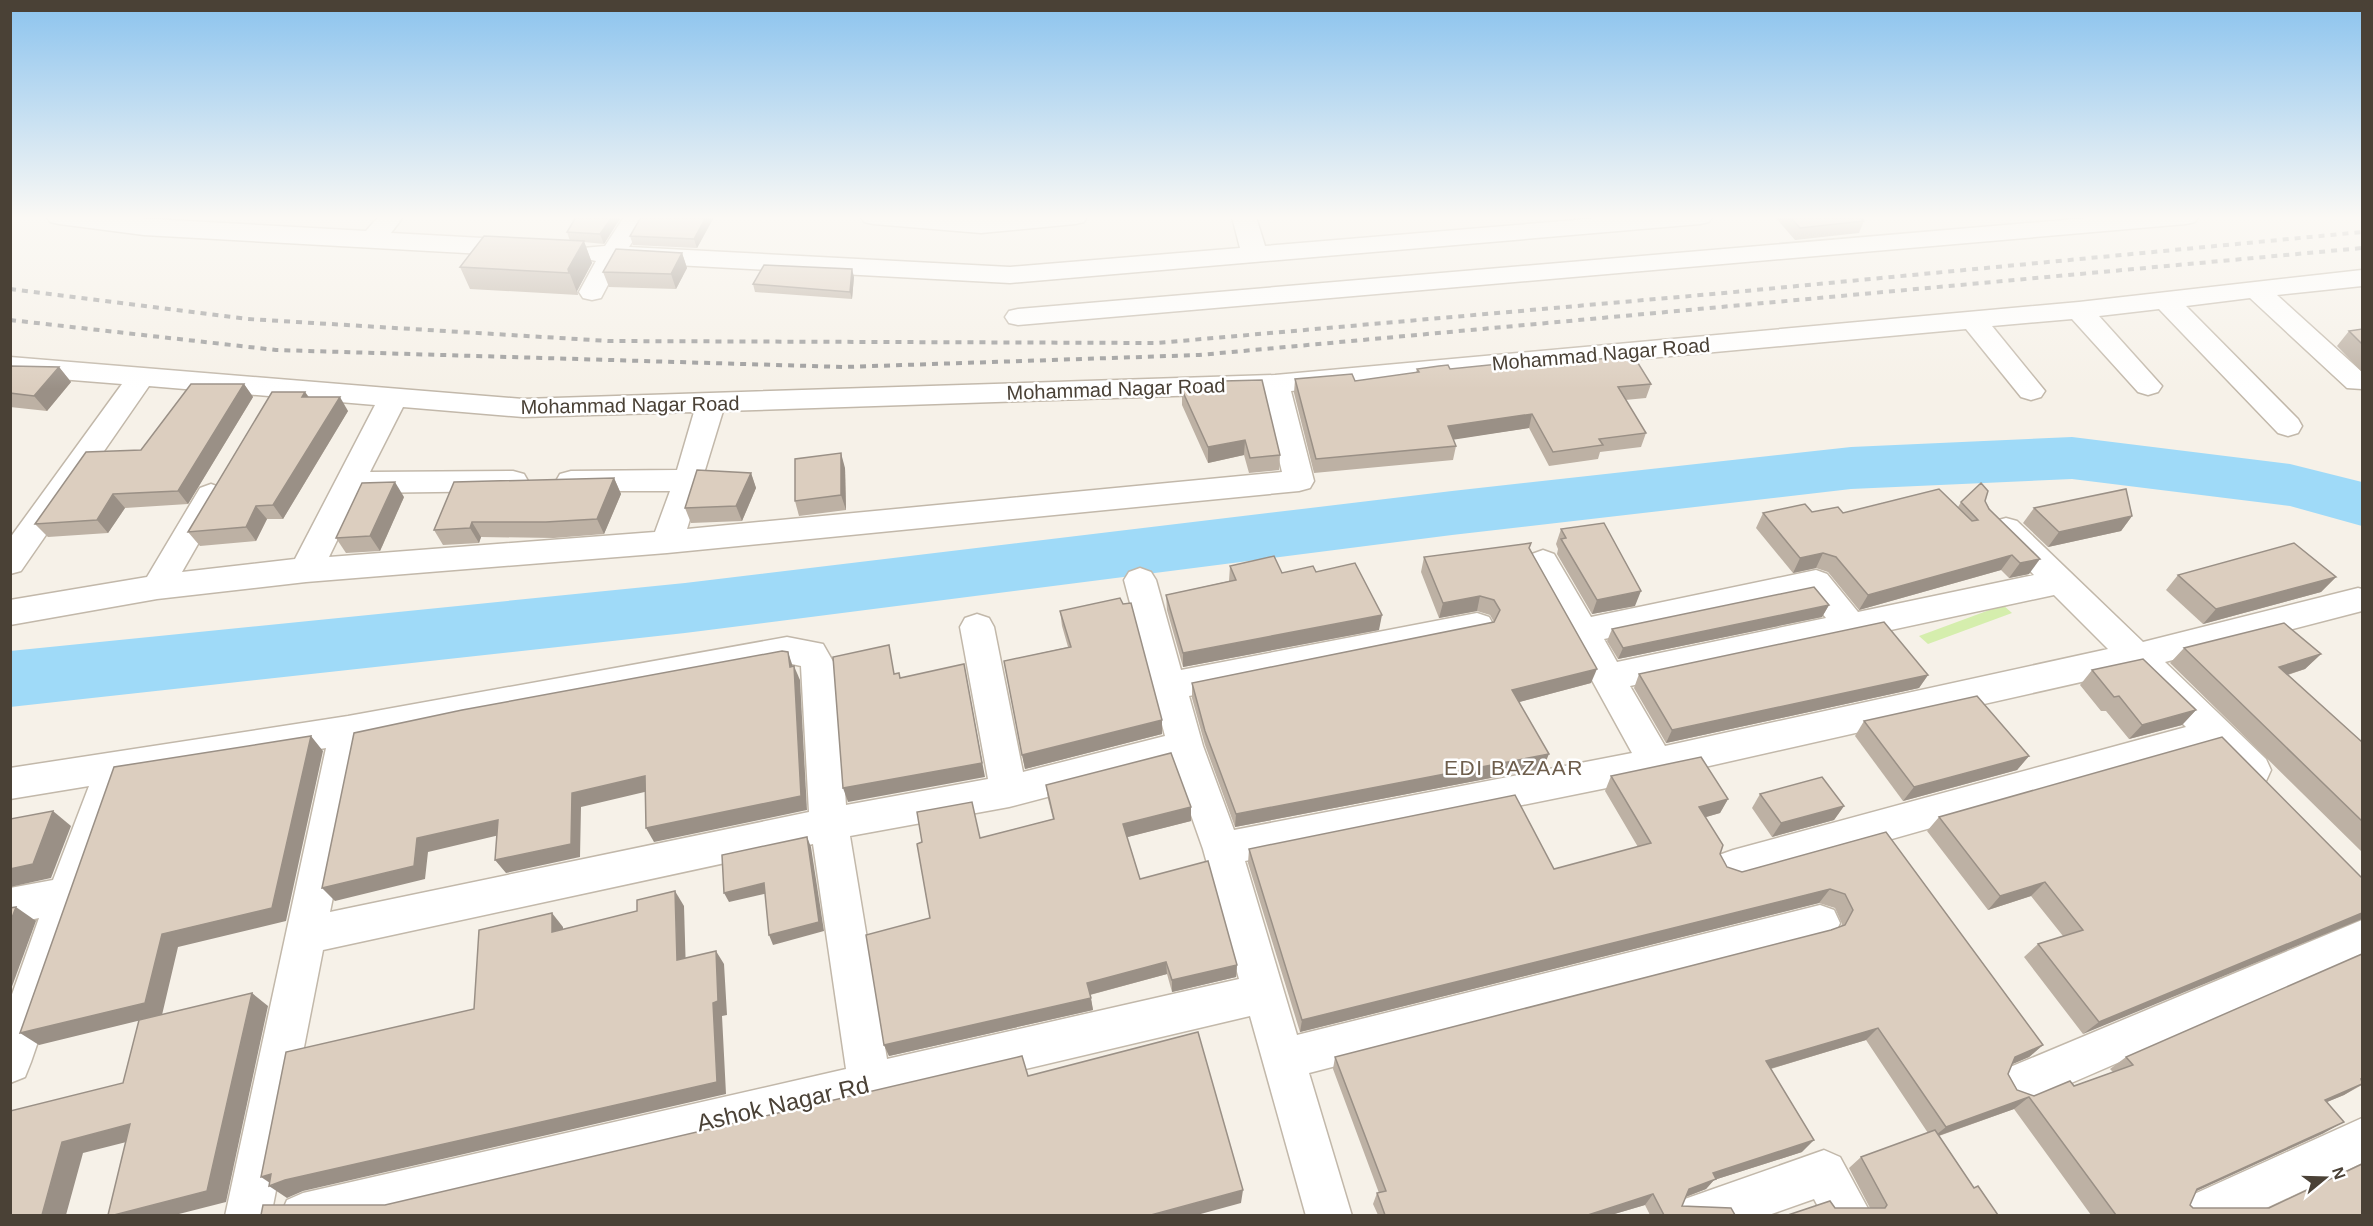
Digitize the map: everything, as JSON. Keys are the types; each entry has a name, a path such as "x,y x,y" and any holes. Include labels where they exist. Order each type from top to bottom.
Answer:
{"street":[{"path":"592,292 601,274"},
{"path":"995,274 1020,274"},
{"path":"1018,317 1518,274"},
{"path":"1010,275 1023,342"},
{"name":"Mohammad Nagar Road","path":"12,369 141,377 523,408 1275,384 2079,310 2258,292 2362,278"},
{"path":"2258,292 2361,383"},
{"path":"2166,301 2288,426"},
{"path":"2079,310 2148,386"},
{"path":"1972,319 2031,391"},
{"path":"10,563 141,377"},
{"path":"10,613 157,587 306,570 667,542 1124,511 1299,481 1275,384"},
{"path":"257,418 275,388"},
{"path":"306,570 393,398"},
{"path":"667,542 689,480 711,403"},
{"path":"157,587 228,468"},
{"path":"350,483 689,480"},
{"path":"1992,515 2272,790"},
{"path":"1543,562 1656,763"},
{"path":"2330,578 2360,602"},
{"path":"1140,580 1185,746 1222,849 1329,1215"},
{"path":"1583,631 1816,582 1850,626"},
{"path":"1609,677 2059,582"},
{"path":"1222,849 1656,763 2138,656 2360,602"},
{"path":"1169,686 1477,626"},
{"path":"976,627 1009,791"},
{"path":"10,784 348,730 787,650 811,653 818,665 830,824 870,1084"},
{"path":"248,1215 348,730"},
{"path":"1733,867 2215,733"},
{"path":"307,935 830,824 1009,791 1185,746"},
{"path":"13,1047 115,766"},
{"path":"10,906 67,895"},
{"path":"1284,1059 1820,923"},
{"path":"2018,1085 2362,938"},
{"name":"Ashok Nagar Rd","path":"303,1215 1264,993"},
{"path":"2197,1215 2362,1140"},
{"path":"1698,1215 1824,1173 1849,1215"}],"green space":[{"path":"2003,605 2012,613 1928,644 1919,636"}],"building":[{"path":"759,274 852,274 850,292 753,284"},
{"path":"2362,329 2362,344 2349,331"},
{"path":"1587,355 1591,360 1633,355 1651,384 1618,387 1646,433 1599,439 1603,445 1553,452 1532,414 1448,426 1456,446 1316,459 1295,379 1352,374 1355,381 1419,372 1417,369 1439,366 1448,365 1450,369"},
{"path":"10,366 59,367 34,396 10,393"},
{"path":"1262,380 1280,455 1250,458 1245,440 1208,447 1182,390 1223,381"},
{"path":"191,384 244,384 178,491 113,494 97,520 35,524 86,452 141,450"},
{"path":"272,392 305,392 302,397 340,397 273,505 256,506 246,527 188,532"},
{"path":"841,453 841,495 795,501 795,459"},
{"path":"697,470 751,473 736,506 685,508"},
{"path":"614,478 597,519 472,522 470,528 434,530 454,482"},
{"path":"395,482 370,536 336,538 362,483"},
{"path":"1981,483 1988,491 1985,501 1989,509 2040,559 2020,563 2012,555 1868,595 1836,557 1823,553 1800,558 1763,513 1805,504 1812,512 1838,507 1843,513 1939,489 1972,521 1978,520 1961,502"},
{"path":"2126,489 2132,516 2059,532 2034,508"},
{"path":"1604,523 1641,591 1597,600 1561,539 1566,538 1561,529"},
{"path":"1531,543 1529,548 1597,669 1512,690 1549,754 1236,814 1205,731 1192,683 1494,622 1500,610 1494,600 1480,596 1443,603 1424,557"},
{"path":"2294,543 2336,577 2216,609 2178,575"},
{"path":"1274,556 1282,573 1313,566 1316,572 1355,563 1382,615 1183,653 1166,595 1236,580 1230,566"},
{"path":"1814,587 1829,605 1623,648 1612,629"},
{"path":"1120,598 1123,604 1131,603 1162,720 1022,755 1004,661 1071,647 1060,611"},
{"path":"1884,622 1928,675 1672,730 1639,674"},
{"path":"2284,623 2321,654 2279,667 2362,742 2362,821 2184,648"},
{"path":"889,645 894,674 899,673 900,678 964,664 982,763 843,788 833,657"},
{"path":"782,651 788,652 790,667 794,666 801,796 646,828 645,776 572,793 571,844 495,860 498,820 417,838 414,866 322,888 354,733 462,710"},
{"path":"2143,659 2196,710 2142,725 2119,696 2114,697 2092,670"},
{"path":"1977,696 2029,756 1914,787 1864,721"},
{"path":"311,736 272,908 162,934 145,1003 20,1033 114,767"},
{"path":"2222,737 2362,878 2362,913 2099,1022 2038,944 2083,930 2045,882 2000,896 1939,817"},
{"path":"1171,753 1191,807 1123,824 1140,879 1208,861 1237,965 1172,980 1166,962 1087,983 1091,998 884,1045 866,935 930,918 917,844 922,842 917,812 972,802 980,838 1054,819 1046,785"},
{"path":"1701,757 1728,799 1699,807 1723,845 1720,854 1727,867 1742,872 1886,832 2043,1045 2015,1057 2008,1074 2017,1090 2034,1096 2070,1081 2074,1086 2133,1065 2126,1057 2362,954 2362,1084 2325,1100 2344,1122 2197,1189 2190,1205 2193,1208 2269,1208 2362,1164 2362,1215 2116,1215 2029,1097 1946,1127 1878,1028 1766,1061 1814,1140 1713,1173 1716,1179 1689,1189 1682,1206 1731,1208 1735,1215 1664,1215 1653,1194 1588,1215 1385,1215 1377,1193 1386,1191 1335,1057 1831,930 1845,925 1853,910 1845,894 1830,889 1302,1020 1249,849 1515,795 1554,869 1651,843 1611,776"},
{"path":"1822,777 1844,806 1781,823 1760,794"},
{"path":"53,811 33,864 10,869 10,819"},
{"path":"807,837 819,922 769,935 764,883 724,893 722,855"},
{"path":"675,891 677,960 716,951 718,1001 713,1003 717,1082 285,1180 269,1186 271,1174 261,1177 286,1052 474,1009 479,930 552,913 552,932 637,911 637,900"},
{"path":"16,907 10,923 10,908"},
{"path":"252,993 207,1191 108,1215 130,1124 62,1142 42,1215 10,1215 10,1111 123,1083 139,1020"},
{"path":"1198,1032 1243,1190 1151,1215 261,1215 263,1205 385,1205 1022,1056 1028,1076"},
{"path":"1935,1130 1974,1188 1978,1186 1998,1215 1788,1215 1830,1201 1835,1208 1885,1208 1887,1205 1861,1157"}],"waterway":[{"path":"10,679 685,608 1452,513 1851,468 2072,458 2290,485 2362,504"}],"railway":[{"path":"10,289 248,319 609,341 1157,343 1920,274"},
{"path":"10,320 276,350 844,367 1199,355 2077,274"}],"district":[{"name":"EDI BAZAAR","path":"1514,768"}]}
